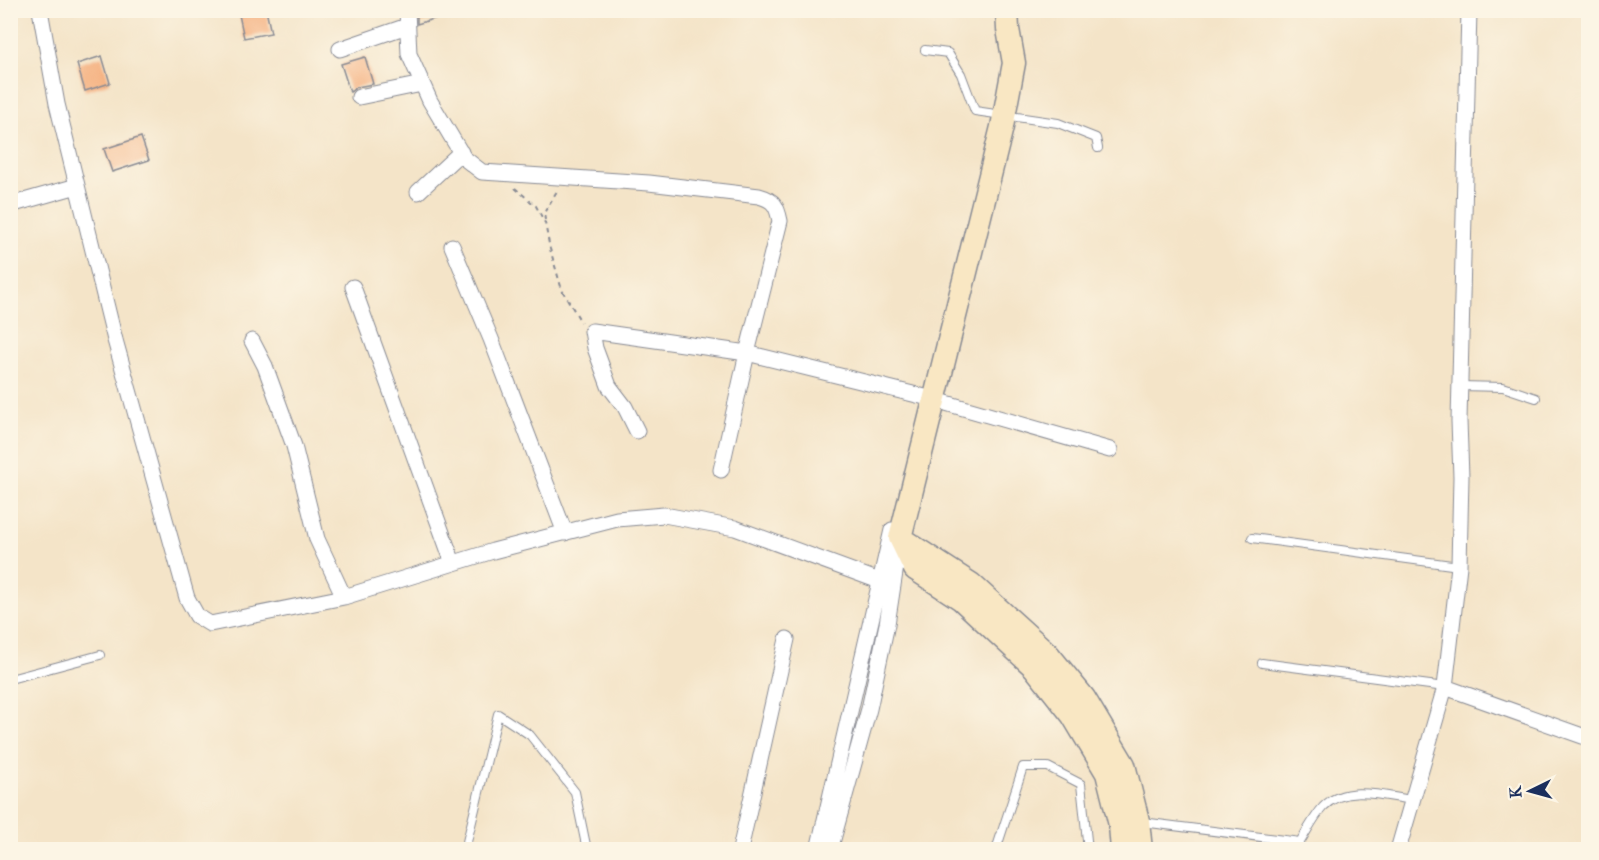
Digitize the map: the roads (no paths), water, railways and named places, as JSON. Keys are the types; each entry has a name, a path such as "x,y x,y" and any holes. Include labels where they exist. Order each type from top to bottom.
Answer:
{"street":[{"path":"40,10 57,104 115,340 187,598 197,616 210,624 344,597 453,563 617,519 664,515 735,528 887,583"},
{"path":"407,10 409,54 422,84 461,152 482,172 649,183 759,196 775,204 780,221 747,352 722,470"},
{"path":"1398,849 1445,687 1459,566 1460,386 1469,10"},
{"path":"818,849 887,583 896,534 996,115 1014,63 1008,20"},
{"path":"340,49 407,26"},
{"path":"359,97 422,84"},
{"path":"418,192 461,152"},
{"path":"10,206 77,186"},
{"path":"452,246 495,350 565,533"},
{"path":"353,287 453,563"},
{"path":"637,431 625,407 609,386 595,348 592,332 747,352 929,399 1110,450"},
{"path":"252,341 265,366 294,446 317,539 344,597"},
{"path":"896,534 971,584 1048,654 1084,698 1124,765 1129,823 1141,849"},
{"path":"830,849 869,710 887,624 887,583"},
{"path":"740,849 787,639"},
{"path":"1445,687 1588,738"},
{"path":"1122,849 1129,823"}],"lane":[{"path":"925,50 948,53 961,74 975,111 1058,123 1096,138 1098,147"},
{"path":"1460,386 1503,387 1536,398"},
{"path":"1252,538 1459,566"},
{"path":"10,679 100,655"},
{"path":"1262,663 1445,687"},
{"path":"465,849 498,714 530,735 575,792 587,849"},
{"path":"996,849 1023,767 1048,767 1081,784 1088,849"},
{"path":"1129,823 1300,842 1321,810 1346,794 1362,793 1412,800"}]}
